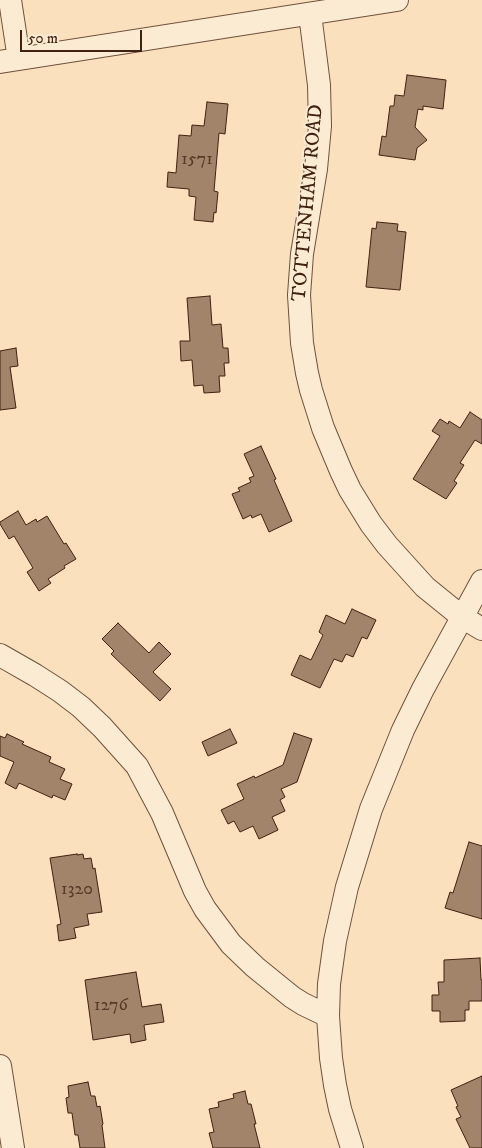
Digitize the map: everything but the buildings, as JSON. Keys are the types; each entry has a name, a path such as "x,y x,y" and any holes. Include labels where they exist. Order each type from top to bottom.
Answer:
{"street":[{"path":"10,0 9,60 317,9 397,0"},
{"name":"TOTTENHAM ROAD","path":"317,9 316,58 320,126 316,169 302,254 299,295 302,343 309,381 330,445 350,490 371,524 387,545 425,587 462,617 482,629"},
{"path":"352,1148 340,1109 331,1058 328,1016 329,984 334,942 347,887 364,830 382,780 423,689 482,581"},
{"path":"0,655 60,691 81,707 102,727 137,766 162,813 195,890 231,944 255,968 292,997 328,1016"},
{"path":"0,1066 13,1148"}]}
